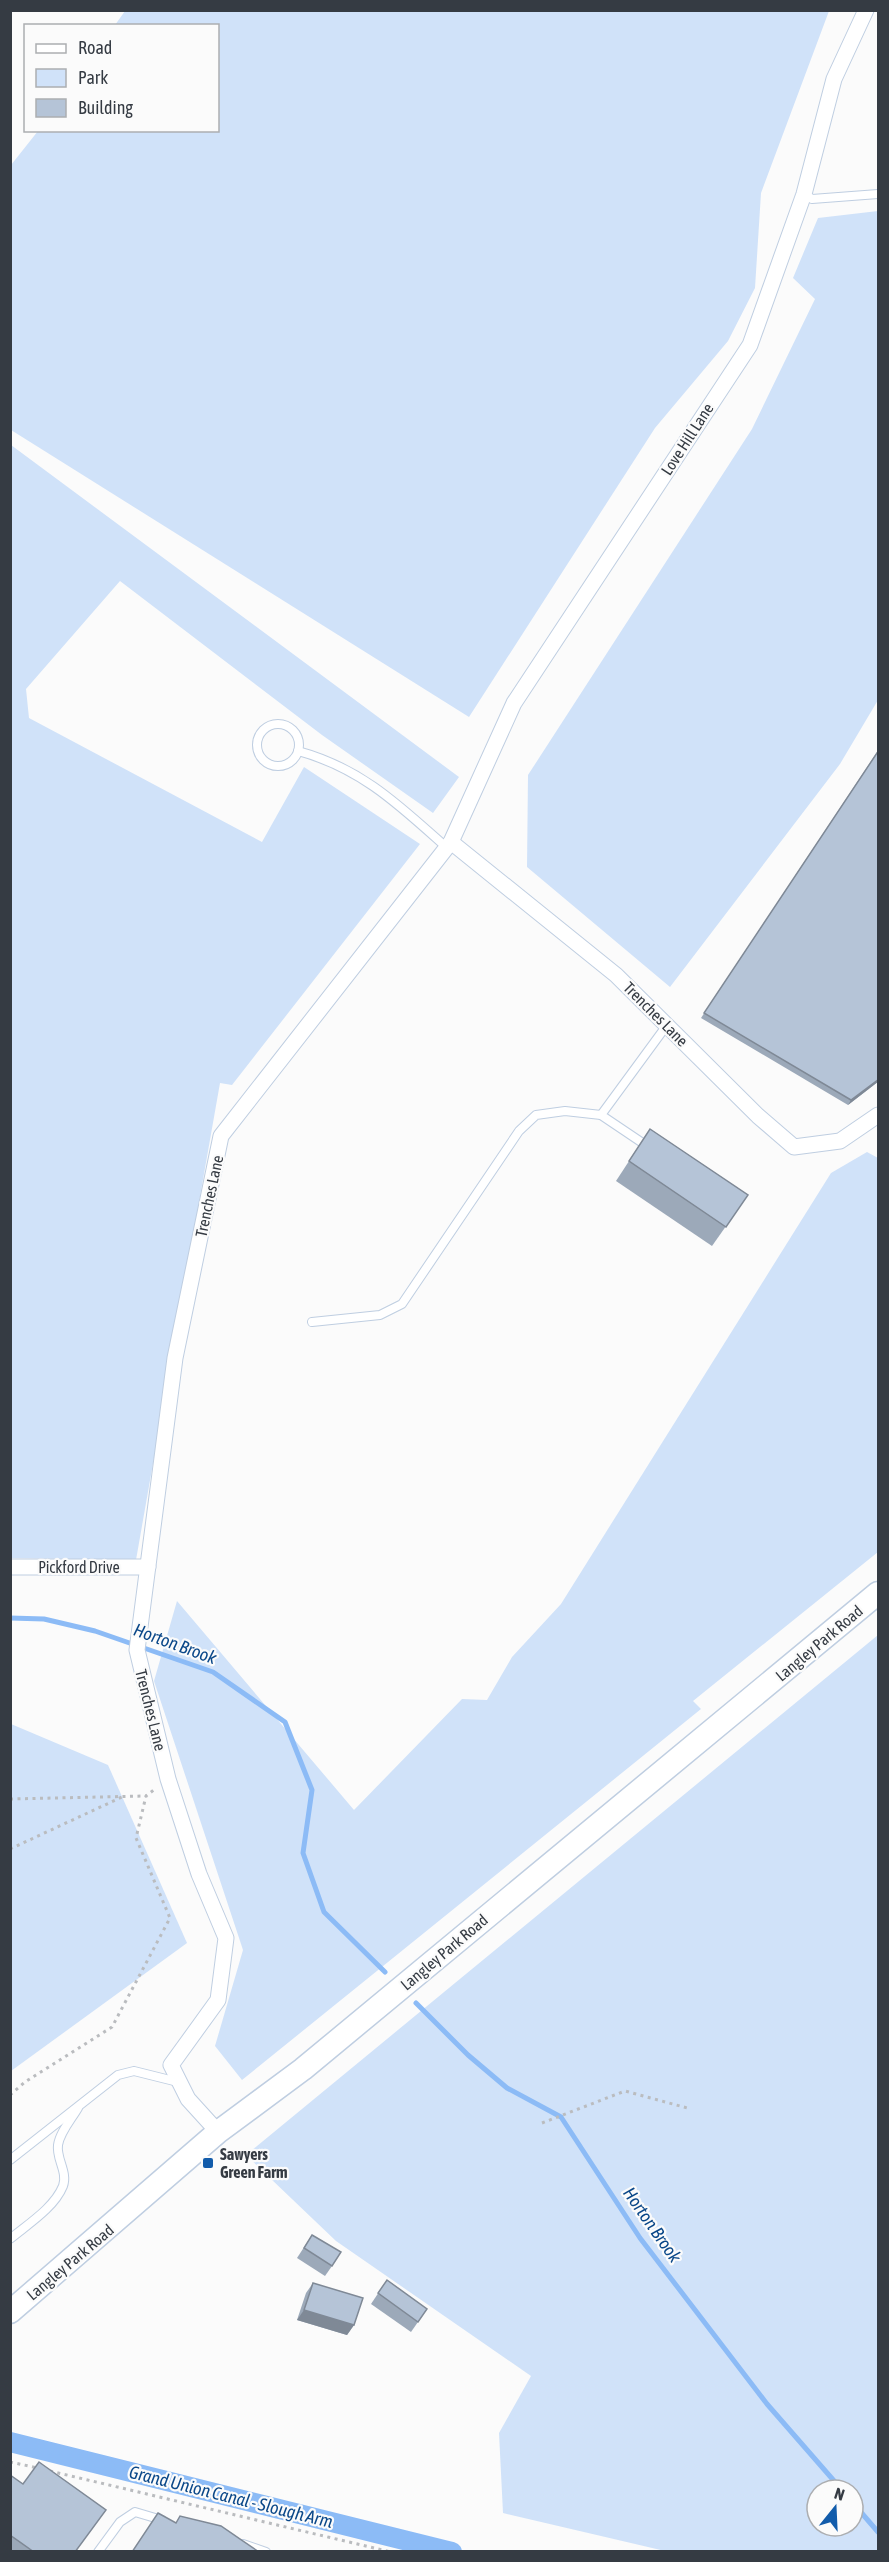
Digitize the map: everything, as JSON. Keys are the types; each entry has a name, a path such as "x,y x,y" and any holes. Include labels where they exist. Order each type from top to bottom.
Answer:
{"main road":[{"name":"Langley Park Road","path":"10,2312 218,2132 303,2069 879,1593"}],"street":[{"name":"Love Hill Lane","path":"448,845 514,703 750,345 804,194 834,79 866,10"},
{"name":"Trenches Lane","path":"218,2132 189,2099 171,2065 218,2000 226,1938 199,1874 168,1779 137,1645 175,1358 221,1136 448,845 616,975 758,1116 794,1147 840,1141 879,1115"},
{"name":"Pickford Drive","path":"10,1567 148,1567"}],"lane":[{"path":"804,194 812,200 879,194"},
{"path":"273,725 287,726 297,737 298,751 291,762 272,765 258,752 258,738 261,732 273,725"},
{"path":"298,751 328,759 366,779 448,845"},
{"path":"602,1115 667,1025"},
{"path":"312,1322 380,1316 402,1304 519,1131 536,1115 565,1111 602,1115 659,1154"},
{"path":"10,2160 118,2075 134,2071 180,2082"},
{"path":"10,2239 48,2207 62,2188 65,2179 58,2147 62,2133 82,2102"},
{"path":"99,2552 120,2522 135,2512 167,2522"},
{"path":"232,2541 266,2552"}],"path":[{"path":"10,1799 146,1796 168,1779"},
{"path":"10,2095 25,2082 112,2027 170,1918 135,1838 146,1796"},
{"path":"10,1849 123,1797"},
{"path":"542,2123 625,2091 691,2109"},
{"path":"10,2462 391,2552"}],"green space":[{"path":"125,11 829,11 761,193 755,288 728,341 655,428 469,717 11,430 11,165 37,132 219,132 219,24 116,24"},
{"path":"878,211 878,700 840,764 670,987 527,867 528,775 752,429 815,299 793,278 818,218"},
{"path":"11,445 459,777 433,813 322,735 120,581 26,689 29,718 262,842 304,767 420,844 232,1085 220,1083 136,1560 11,1558"},
{"path":"867,1152 878,1158 878,1552 693,1701 701,1709 242,2080 215,2046 243,1950 154,1681 177,1601 354,1810 462,1699 487,1700 512,1657 561,1604 831,1173"},
{"path":"878,1635 878,2551 665,2551 503,2513 499,2433 531,2376 336,2241 246,2155"},
{"path":"11,1724 108,1765 187,1943 11,2071"}],"building":[{"path":"879,750 879,1079 851,1100 704,1013"},
{"path":"650,1129 748,1195 726,1227 629,1161"},
{"path":"312,2235 341,2252 332,2266 304,2248"},
{"path":"387,2280 427,2309 418,2322 378,2293"},
{"path":"313,2283 363,2298 354,2325 304,2310"},
{"path":"39,2462 106,2510 75,2552 34,2552 10,2535 10,2475 23,2484"},
{"path":"158,2513 176,2523 180,2516 221,2526 259,2552 132,2552"}],"waterway":[{"name":"Horton Brook","path":"10,1618 44,1619 95,1631 213,1672 285,1722 312,1790 303,1853 324,1912 385,1972"},
{"name":"Horton Brook","path":"416,2003 468,2055 507,2088 561,2117 640,2238 767,2404 832,2478"},
{"name":"Grand Union Canal - Slough Arm","path":"10,2442 452,2552"},
{"name":"Horton Brook","path":"865,2517 878,2532"}],"place":[{"name":"Sawyers Green Farm","path":"208,2163"}]}
